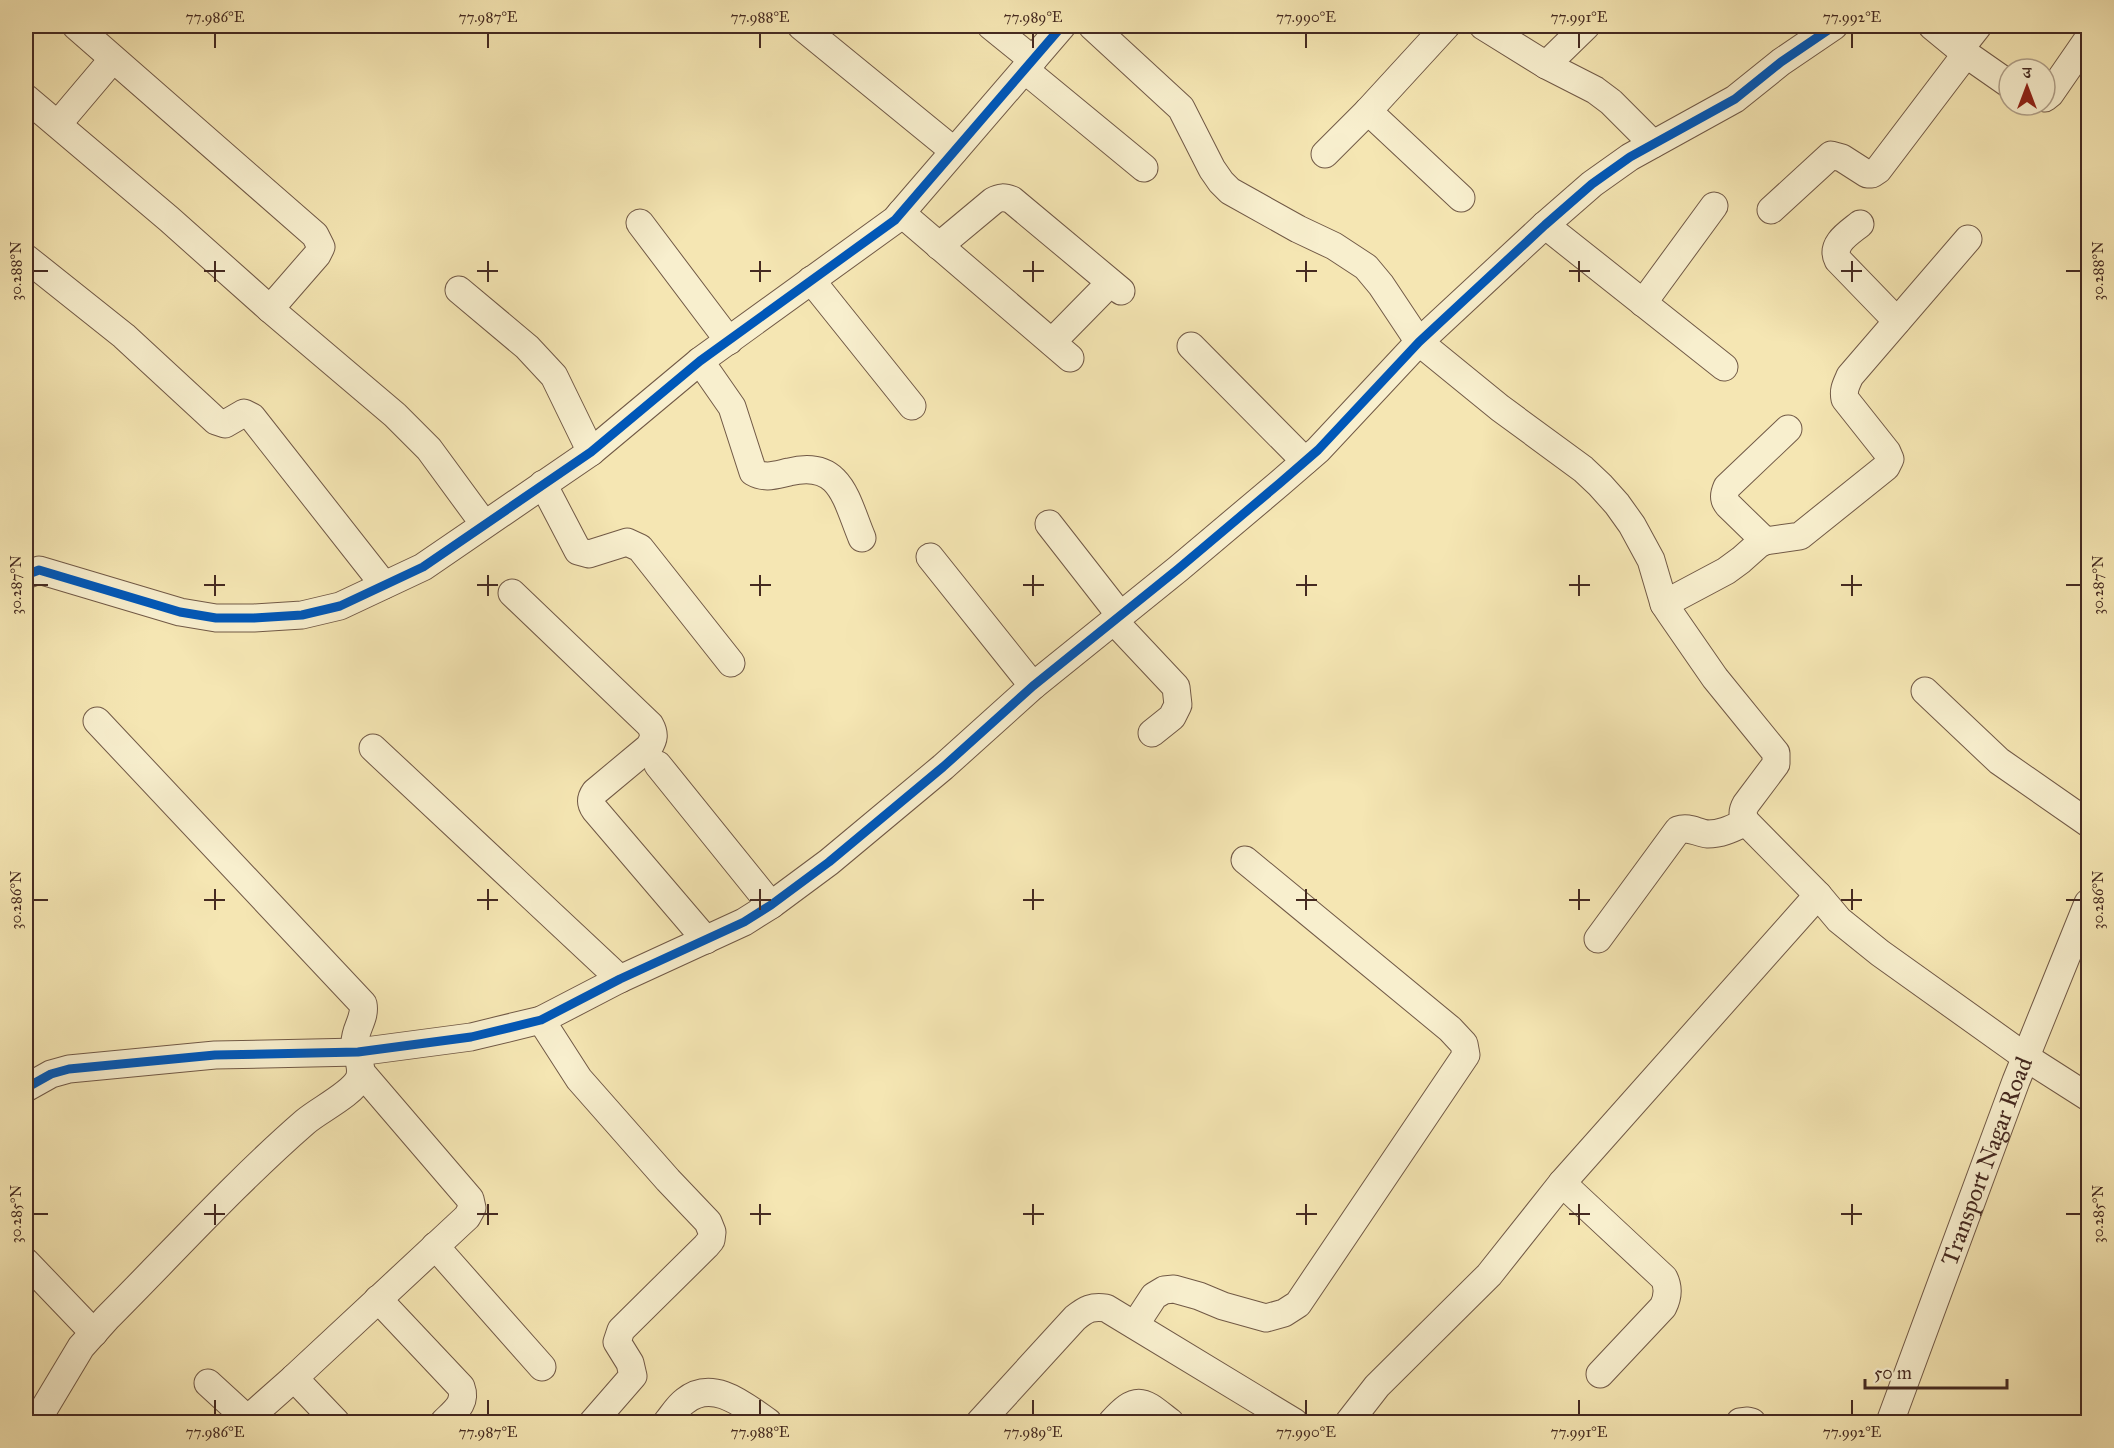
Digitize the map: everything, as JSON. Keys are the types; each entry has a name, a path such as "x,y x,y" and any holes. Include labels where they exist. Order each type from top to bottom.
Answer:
{"street":[{"path":"76,26 315,235 321,247 317,255 270,309"},
{"path":"801,26 954,151"},
{"path":"992,26 1029,65 1144,168"},
{"path":"26,575 39,570 180,612 225,618 254,618 302,615 340,606 423,567 591,452 700,361 895,220 1062,26"},
{"path":"1092,26 1181,108 1199,146 1221,182 1244,200 1334,246 1366,267 1381,285 1419,342 1500,408 1583,468 1617,504 1651,560 1665,604 1681,632 1776,753 1776,764 1743,811 1746,822 1818,895 1839,920 1865,941 2027,1058 2088,1097"},
{"path":"1325,154 1446,26"},
{"path":"1482,26 1546,65 1583,83 1611,102 1653,144"},
{"path":"1546,65 1586,26"},
{"path":"26,1088 51,1074 69,1069 215,1055 359,1062 471,1037 541,1020 620,979 744,922 829,862 943,767 1033,686 1305,461 1419,342 1545,225 1610,169 1735,99 1781,62 1834,26"},
{"path":"1932,26 1997,75"},
{"path":"1771,210 1832,155 1842,158 1867,174 1878,170 1963,51 1978,26"},
{"path":"2057,84 2088,39"},
{"path":"58,124 113,59"},
{"path":"26,98 377,399 429,449 484,524"},
{"path":"1368,111 1461,198"},
{"path":"901,213 939,246 1061,350 1115,287 1011,200 1005,198 993,201 939,246"},
{"path":"1643,303 1714,206"},
{"path":"640,223 729,342"},
{"path":"1860,224 1840,241 1835,254 1838,260 1897,321"},
{"path":"1545,225 1724,367"},
{"path":"1665,604 1726,571 1759,544 1800,536 1886,467 1890,459 1887,452 1849,405 1844,392 1850,376 1968,239"},
{"path":"26,258 124,336 216,421 225,424 244,414 252,417 384,585"},
{"path":"811,280 912,406"},
{"path":"459,290 527,347 554,376 591,452"},
{"path":"1191,346 1305,461"},
{"path":"700,361 732,406 749,464 761,477 808,469 830,475 839,484 862,538"},
{"path":"1765,541 1728,505 1725,501 1725,493 1727,487 1788,429"},
{"path":"543,484 578,550 589,554 627,542 640,548 731,663"},
{"path":"1049,524 1117,618 1176,687 1178,705 1172,717 1152,733"},
{"path":"930,556 1033,686"},
{"path":"512,593 654,731 649,747 595,792 591,797 591,803 706,940"},
{"path":"1925,691 1999,761 2088,823"},
{"path":"36,1422 81,1347 107,1318 276,1148 312,1116 353,1087 358,1080 359,1062 355,1039 363,1018 363,1004 97,721"},
{"path":"373,748 620,979"},
{"path":"658,765 771,905"},
{"path":"1598,939 1678,830 1686,828 1702,833 1723,833 1746,822"},
{"path":"1135,1325 1154,1296 1164,1290 1174,1289 1266,1318 1284,1313 1298,1304 1466,1055 1464,1044 1450,1029 1245,860"},
{"path":"1349,1422 1377,1386 1489,1275 1562,1183 1818,895"},
{"name":"Transport Nagar Road","path":"1890,1422 2012,1092 2088,903"},
{"path":"541,1020 579,1079 708,1222 712,1232 711,1240 706,1246 621,1330 617,1342 630,1363 633,1376 593,1422"},
{"path":"208,1383 244,1416 250,1418 467,1216 472,1208 470,1199 359,1062"},
{"path":"1562,1183 1666,1282 1668,1293 1663,1307 1600,1374"},
{"path":"435,1246 542,1367"},
{"path":"26,1262 94,1334"},
{"path":"378,1299 461,1387 464,1397 461,1406 444,1422"},
{"path":"980,1422 1085,1309 1096,1306 1106,1308 1135,1325 1293,1422"},
{"path":"294,1378 336,1422"},
{"path":"667,1422 684,1402 696,1394 711,1393 731,1396 758,1420"},
{"path":"1112,1422 1125,1408 1140,1403 1170,1422"},
{"path":"1740,1422 1752,1422"}],"cycle path":[{"path":"26,575 39,570 180,612 216,618 254,618 302,615 340,606 423,567 591,452 700,361 895,220 1062,26"},
{"path":"26,1088 51,1074 69,1069 215,1055 358,1052 471,1037 541,1020 620,979 744,922 829,862 943,767 1033,686 1178,569 1318,450 1419,342 1592,184 1630,157 1735,99 1781,62 1834,26"}]}
